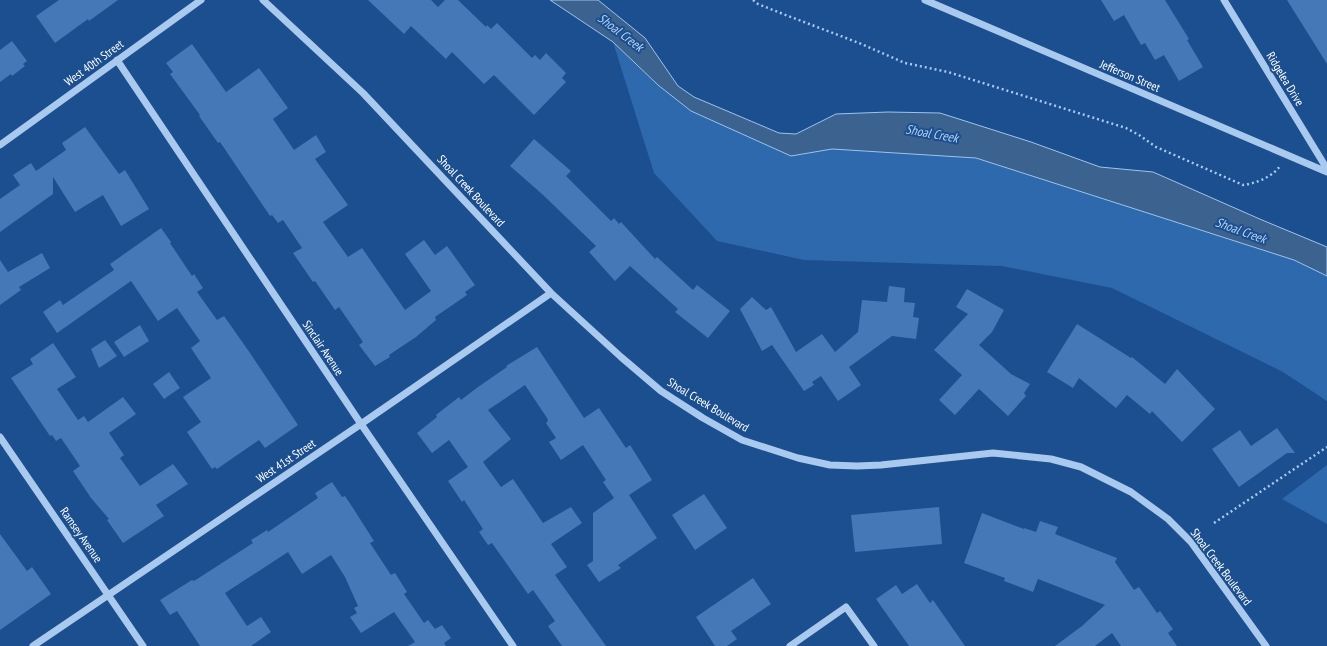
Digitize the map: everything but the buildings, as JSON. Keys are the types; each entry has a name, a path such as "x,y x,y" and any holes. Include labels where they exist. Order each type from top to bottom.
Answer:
{"street":[{"name":"West 40th Street","path":"0,144 201,0"},
{"name":"Shoal Creek Boulevard","path":"263,0 363,92 551,293 661,391 703,418 742,440 798,458 830,465 882,465 993,453 1051,459 1081,467 1131,492 1168,519 1191,542 1266,646"},
{"name":"Jefferson Street","path":"925,0 1327,172"},
{"name":"Ridgelea Drive","path":"1224,0 1327,169"},
{"name":"Sinclair Avenue","path":"117,60 360,424 513,646"},
{"name":"West 41st Street","path":"33,646 551,293"},
{"name":"Ramsey Avenue","path":"0,437 143,646"},
{"path":"790,646 846,607 874,646"}],"path":[{"path":"753,0 758,4 860,43 905,63 948,72 1126,128 1140,135 1156,147 1243,185 1256,183 1270,175 1279,168 1285,154"},
{"path":"1214,523 1327,447"}],"shaded area":[{"path":"613,42 658,85 691,111 791,156 832,149 976,158 1294,260 1327,276 1327,401 1283,372 1112,288 1002,266 804,260 717,241 654,173"},
{"path":"1327,465 1327,524 1282,499"}],"water":[{"name":"Shoal Creek","path":"550,0 598,0 645,38 678,86 694,97 779,133 796,134 836,114 888,112 940,113 1031,142 1100,167 1153,172 1327,247 1327,276 1294,260 976,158 832,149 791,156 691,111 658,85 613,42"}]}
